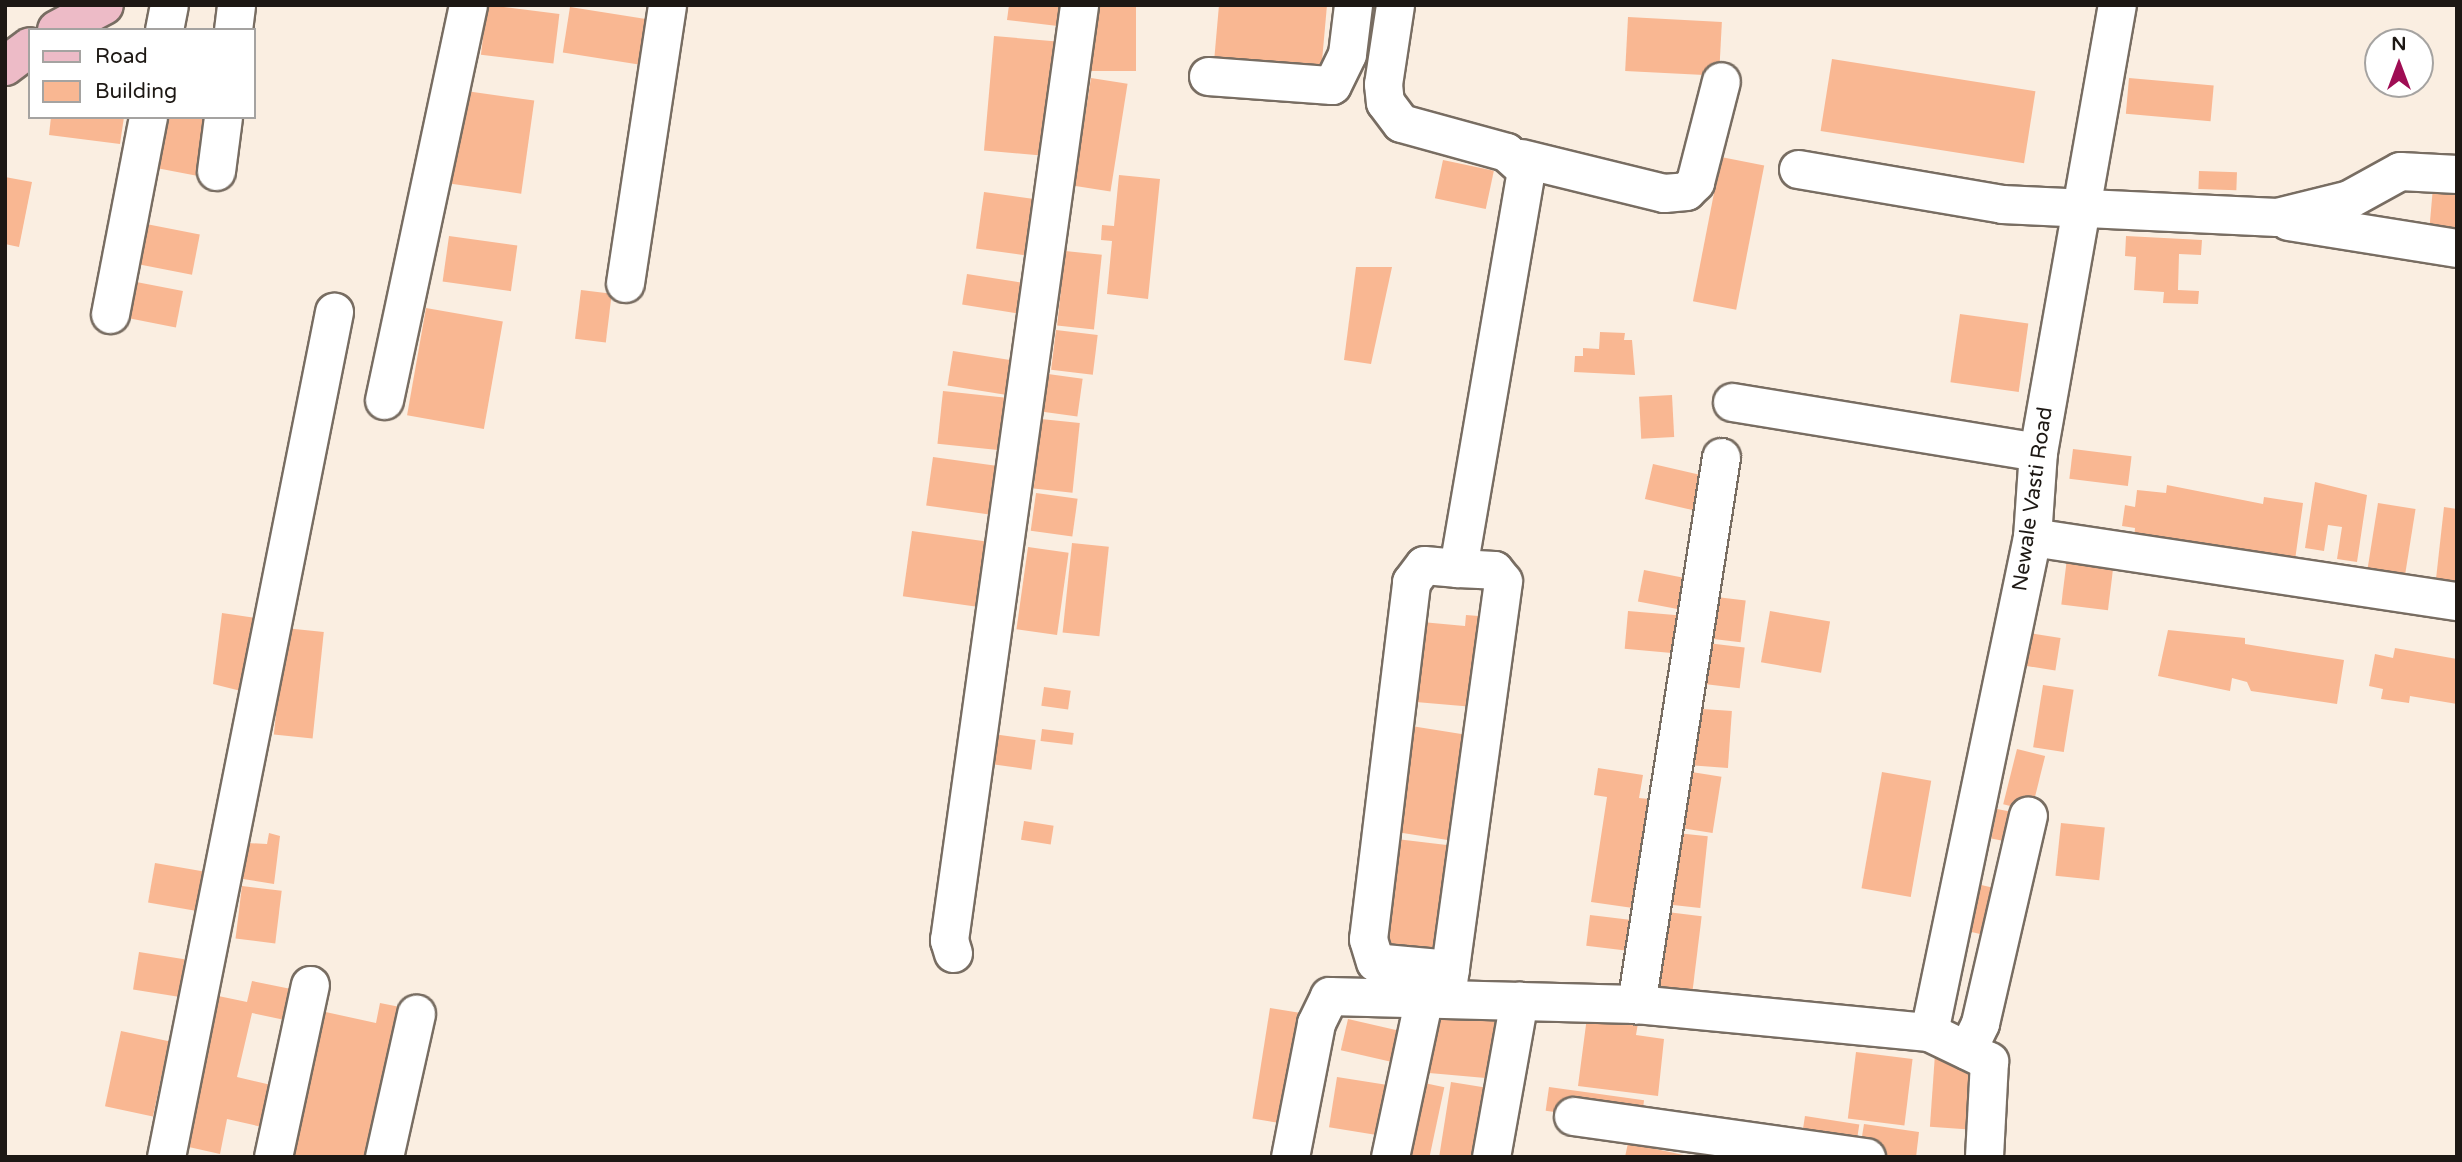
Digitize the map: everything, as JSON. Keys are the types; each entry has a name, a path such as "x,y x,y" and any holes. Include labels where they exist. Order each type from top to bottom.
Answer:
{"main road":[{"path":"61,28 104,5"},
{"path":"5,66 28,49"}],"street":[{"path":"164,28 169,5"},
{"path":"233,28 236,5"},
{"path":"384,400 468,5"},
{"path":"625,283 667,5"},
{"path":"953,953 949,940 1080,5"},
{"path":"1208,76 1332,85 1347,54 1353,5"},
{"path":"1395,5 1383,84 1385,102 1401,123 1521,159 1664,193 1686,191 1695,182 1721,80"},
{"name":"Newale Vasti Road","path":"1928,1032 2032,537 2038,452 2117,5"},
{"path":"110,314 148,119"},
{"path":"216,172 223,119"},
{"path":"1458,568 1526,185 1521,159"},
{"path":"1798,169 2002,204 2081,204 2260,217 2457,248"},
{"path":"2260,217 2325,207 2400,171 2457,174"},
{"path":"166,1157 334,312"},
{"path":"1732,402 2038,452"},
{"path":"1636,1004 1721,457"},
{"path":"2032,537 2457,601"},
{"path":"1390,1157 1440,988 1503,580 1494,570 1424,565 1411,582 1368,939 1375,962 1440,988"},
{"path":"1967,1050 1980,1023 2028,816"},
{"path":"273,1157 310,985"},
{"path":"1290,1157 1323,1002 1340,995 1440,988 1520,1000 1636,1004 1928,1032 1986,1059 1992,1070 1984,1157"},
{"path":"1491,1157 1520,1000"},
{"path":"384,1157 416,1014"},
{"path":"1573,1115 1866,1157"}],"building":[{"path":"487,5 559,14 553,64 481,55"},
{"path":"1009,5 1069,5 1066,27 1007,20"},
{"path":"1091,5 1136,5 1136,71 1091,71"},
{"path":"1219,5 1327,5 1321,72 1214,62"},
{"path":"570,7 649,20 642,65 563,52"},
{"path":"1628,17 1722,22 1719,76 1625,71"},
{"path":"994,36 1057,41 1047,156 984,151"},
{"path":"1832,59 2035,91 2024,163 1821,131"},
{"path":"1091,78 1128,84 1110,191 1074,186"},
{"path":"2129,78 2214,85 2211,121 2126,114"},
{"path":"459,90 534,101 521,194 446,183"},
{"path":"51,119 124,119 120,144 49,135"},
{"path":"156,119 211,119 198,176 146,166"},
{"path":"1721,157 1764,165 1736,310 1693,301"},
{"path":"1443,160 1494,171 1486,209 1435,198"},
{"path":"2199,171 2237,172 2236,190 2198,189"},
{"path":"1119,175 1160,179 1148,299 1107,294 1112,241 1101,240 1102,225 1114,226"},
{"path":"5,177 32,182 19,247 5,244"},
{"path":"2433,187 2457,189 2457,236 2429,233"},
{"path":"984,192 1052,202 1044,258 976,248"},
{"path":"136,222 200,234 192,275 128,262"},
{"path":"449,236 517,246 511,291 443,282"},
{"path":"2126,236 2202,240 2201,255 2179,254 2178,290 2199,291 2198,304 2163,303 2164,292 2134,290 2136,257 2125,256"},
{"path":"1065,251 1102,255 1094,329 1057,326"},
{"path":"1356,267 1392,267 1371,364 1344,360"},
{"path":"967,274 1032,284 1027,315 962,305"},
{"path":"126,280 183,291 176,327 119,316"},
{"path":"581,290 612,294 606,342 575,339"},
{"path":"426,308 503,322 484,429 407,415"},
{"path":"1960,314 2028,324 2019,392 1950,382"},
{"path":"1056,330 1098,335 1093,375 1051,370"},
{"path":"1600,332 1625,333 1624,340 1632,340 1635,375 1574,372 1575,356 1583,356 1583,348 1599,349"},
{"path":"953,351 1025,362 1020,397 948,386"},
{"path":"1048,374 1083,379 1077,417 1043,412"},
{"path":"943,391 1016,399 1010,451 937,444"},
{"path":"1672,395 1674,437 1641,439 1639,397"},
{"path":"1041,419 1080,423 1072,493 1034,489"},
{"path":"2073,449 2132,456 2128,486 2069,479"},
{"path":"933,457 1001,467 995,515 926,506"},
{"path":"1653,464 1701,475 1693,510 1645,499"},
{"path":"2315,482 2367,495 2357,562 2337,559 2342,527 2328,525 2324,551 2305,548"},
{"path":"2167,485 2263,504 2264,497 2303,503 2295,560 2134,539 2135,528 2122,526 2125,505 2135,507 2137,490 2166,493"},
{"path":"1036,493 1078,499 1072,536 1031,531"},
{"path":"2378,503 2416,509 2405,576 2367,570"},
{"path":"2444,507 2457,509 2457,582 2436,579"},
{"path":"912,531 986,541 977,607 903,596"},
{"path":"1072,543 1109,547 1099,636 1063,633"},
{"path":"1028,547 1069,553 1057,635 1016,629"},
{"path":"2068,550 2115,556 2108,610 2061,605"},
{"path":"1644,570 1686,578 1680,610 1638,601"},
{"path":"1700,595 1746,601 1741,642 1695,637"},
{"path":"1628,611 1678,615 1674,653 1625,649"},
{"path":"1770,611 1830,622 1821,673 1761,662"},
{"path":"222,613 263,619 249,693 213,684"},
{"path":"1466,615 1491,617 1474,707 1404,701 1411,621 1465,626"},
{"path":"285,628 324,632 313,738 274,734"},
{"path":"2168,630 2245,638 2245,644 2344,660 2337,704 2251,691 2247,682 2232,678 2230,691 2158,676"},
{"path":"2023,632 2061,638 2055,671 2018,665"},
{"path":"1699,642 1745,648 1740,688 1694,683"},
{"path":"2395,648 2457,659 2457,704 2410,696 2409,703 2381,699 2383,689 2369,686 2375,654 2393,658"},
{"path":"2043,685 2074,690 2064,752 2033,747"},
{"path":"1044,687 1071,691 1068,710 1041,706"},
{"path":"1688,708 1732,711 1728,768 1684,765"},
{"path":"1405,725 1469,735 1452,841 1388,831"},
{"path":"1042,729 1074,733 1072,745 1041,741"},
{"path":"993,734 1036,740 1031,770 989,764"},
{"path":"2017,749 2045,756 2031,811 2003,804"},
{"path":"1598,768 1643,775 1639,798 1649,799 1633,908 1591,902 1607,797 1594,795"},
{"path":"1679,770 1721,777 1713,833 1670,826"},
{"path":"1882,772 1931,781 1911,897 1862,888"},
{"path":"1997,809 2022,814 2016,843 1991,838"},
{"path":"1024,821 1054,826 1051,844 1021,840"},
{"path":"2061,823 2105,828 2099,880 2055,876"},
{"path":"1667,832 1708,836 1700,908 1659,904"},
{"path":"269,833 280,836 274,884 243,879 247,843 267,844"},
{"path":"1388,838 1455,846 1436,959 1381,952"},
{"path":"155,863 205,872 198,911 148,902"},
{"path":"1977,884 1999,889 1989,936 1966,931"},
{"path":"242,886 282,891 275,943 236,939"},
{"path":"1659,911 1702,916 1692,993 1650,987"},
{"path":"1590,915 1636,921 1632,951 1586,946"},
{"path":"139,952 184,959 178,997 133,990"},
{"path":"252,981 301,991 294,1022 252,1013 237,1077 280,1087 271,1129 227,1119 220,1154 171,1143 204,993 247,1002"},
{"path":"380,1003 405,1008 374,1157 289,1157 321,1011 376,1023"},
{"path":"1270,1008 1306,1014 1288,1124 1252,1119"},
{"path":"1432,1008 1500,1014 1494,1079 1426,1073"},
{"path":"1587,1017 1638,1023 1636,1035 1664,1039 1658,1096 1578,1086"},
{"path":"1348,1019 1404,1032 1396,1063 1341,1050"},
{"path":"121,1031 169,1041 153,1117 105,1106"},
{"path":"1856,1052 1913,1059 1904,1125 1848,1119"},
{"path":"1935,1054 1978,1057 1973,1130 1930,1127"},
{"path":"1337,1077 1392,1086 1384,1136 1329,1127"},
{"path":"1415,1081 1444,1087 1430,1157 1399,1157"},
{"path":"1451,1082 1484,1087 1473,1157 1439,1157"},
{"path":"1549,1087 1644,1100 1641,1124 1546,1111"},
{"path":"1805,1116 1859,1125 1855,1152 1801,1144"},
{"path":"1864,1124 1919,1132 1916,1157 1859,1155"},
{"path":"1628,1143 1688,1156 1625,1157"}]}
